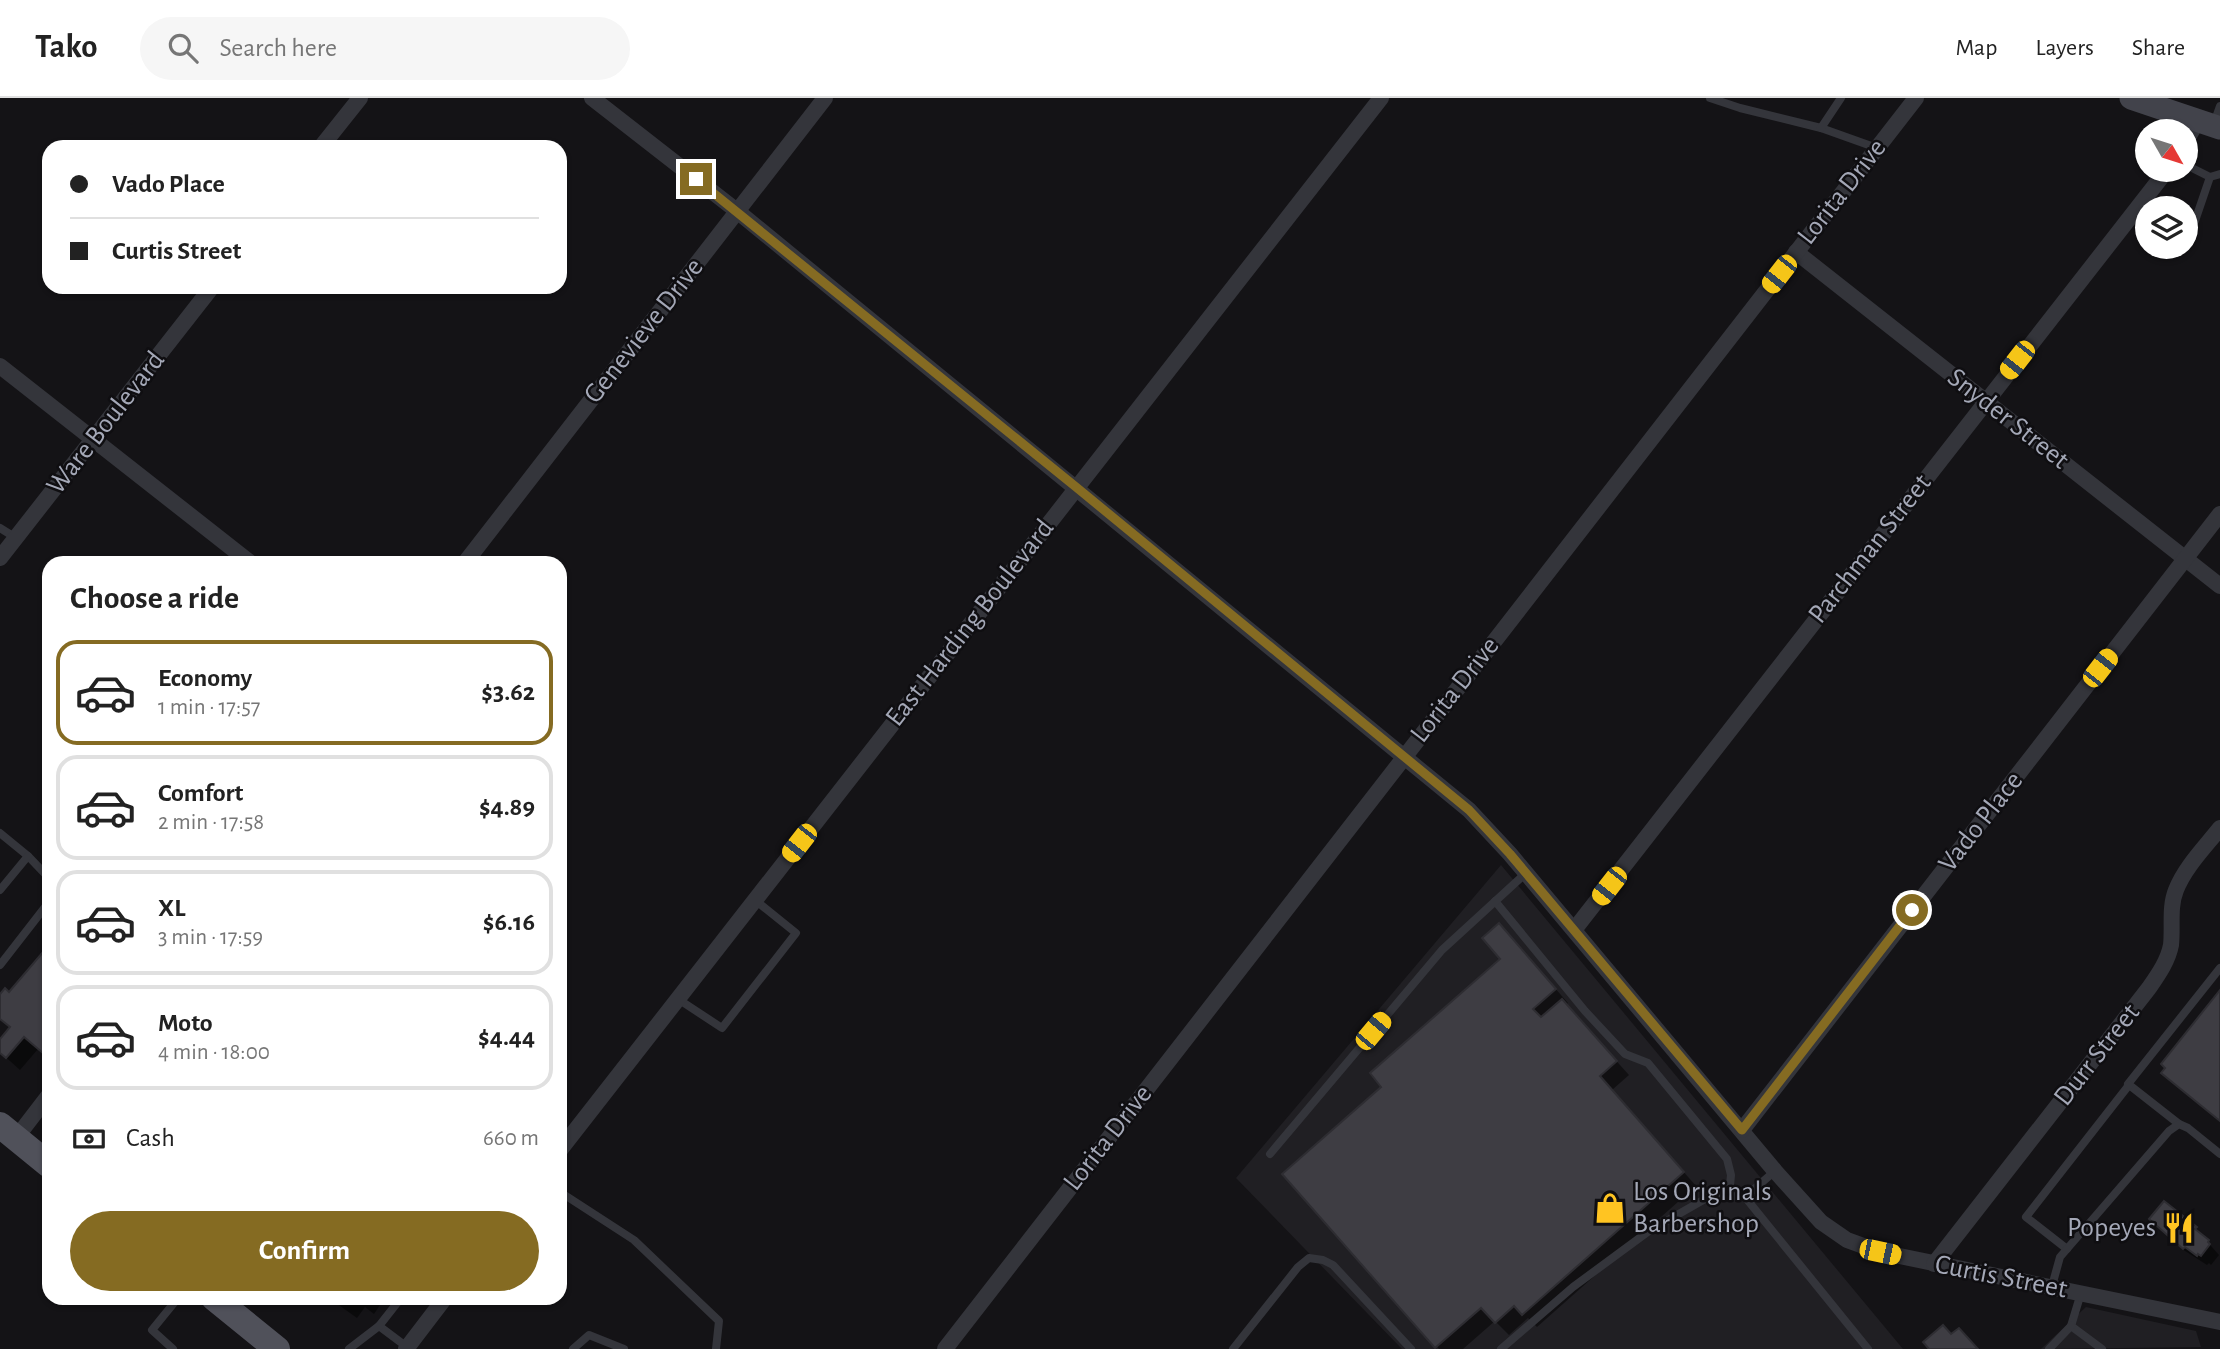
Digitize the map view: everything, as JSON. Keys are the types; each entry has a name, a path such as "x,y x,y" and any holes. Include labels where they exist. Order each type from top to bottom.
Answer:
{"main road":[{"path":"2135,99 2213,120"},
{"path":"8,1132 42,1159"},
{"path":"223,1305 277,1349"}],"street":[{"path":"326,140 359,98"},
{"name":"Curtis Street","path":"592,98 737,211 1469,810 1527,873 1775,1171 1821,1222 1846,1240 1880,1252 2220,1322"},
{"name":"Genevieve Drive","path":"470,556 825,98"},
{"name":"East Harding Boulevard","path":"567,1141 1381,98"},
{"name":"Lorita Drive","path":"945,1349 1916,98"},
{"path":"2198,132 2213,120"},
{"name":"Parchman Street","path":"2146,196 2157,182"},
{"name":"Parchman Street","path":"1574,930 2135,209"},
{"name":"Snyder Street","path":"1796,252 2220,586"},
{"name":"Ware Boulevard","path":"0,558 207,294"},
{"path":"0,366 242,556"},
{"name":"Vado Place","path":"1742,1130 2220,514"},
{"name":"Durr Street","path":"1934,1264 2165,964 2171,946 2172,909 2176,891 2220,828"},
{"path":"8,1132 42,1101"},
{"path":"407,1348 440,1305"}],"lane":[{"path":"1710,98 1821,128 1877,148"},
{"path":"1821,128 1841,98"},
{"path":"2198,171 2210,177 2220,174"},
{"path":"2198,212 2210,177"},
{"path":"0,528 16,538"},
{"path":"0,833 42,871"},
{"path":"0,890 28,856"},
{"path":"1270,1154 1442,950 1527,873"},
{"path":"678,999 722,1028 796,933 755,900"},
{"path":"1496,901 1585,1011 1625,1054 1648,1063 1727,1159 1731,1175 1729,1196"},
{"path":"0,965 42,911"},
{"path":"2068,1248 2026,1217 2220,968"},
{"path":"2129,1086 2220,1153"},
{"path":"2052,1286 2060,1257 2169,1131 2179,1124"},
{"path":"1501,1349 1573,1287 1649,1231 1713,1195 1745,1197 1775,1171"},
{"path":"567,1197 634,1240 719,1321 716,1349"},
{"path":"1745,1197 1868,1349"},
{"path":"1233,1349 1298,1267 1309,1258 1333,1265 1411,1349"},
{"path":"2049,1349 2071,1326 2081,1293"},
{"path":"172,1305 152,1330 173,1349"},
{"path":"349,1349 379,1325 395,1305"},
{"path":"379,1325 407,1348"},
{"path":"2071,1326 2102,1349"},
{"path":"573,1349 589,1335 624,1349"}],"shaded area":[{"path":"1501,865 1903,1349 1402,1349 1236,1178"},
{"path":"2086,1307 2196,1331 2201,1347 2041,1349"}],"building":[{"path":"1499,923 1556,989 1533,1009 1541,1017 1562,999 1617,1061 1600,1076 1684,1172 1522,1315 1514,1306 1495,1323 1481,1308 1435,1348 1282,1174 1381,1087 1370,1073 1500,959 1482,938"},
{"path":"42,953 42,1052 24,1037 6,1058 0,1053 0,1039 10,1027 0,1019 0,994 5,988 9,992"},
{"path":"2220,990 2220,1121 2161,1073 2165,1068 2161,1064"},
{"name":"Popeyes","path":"2164,1201 2209,1240 2210,1244 2201,1256 2185,1247 2183,1249 2149,1219"},
{"path":"1943,1325 1951,1334 1959,1328 1978,1349 1929,1349 1923,1342"}],"place":[{"name":"Los Originals Barbershop","path":"1610,1208"},
{"name":"Popeyes","path":"2179,1228"}],"route":[{"path":"696,179 1469,810 1510,854 1742,1130 1912,910"}]}
